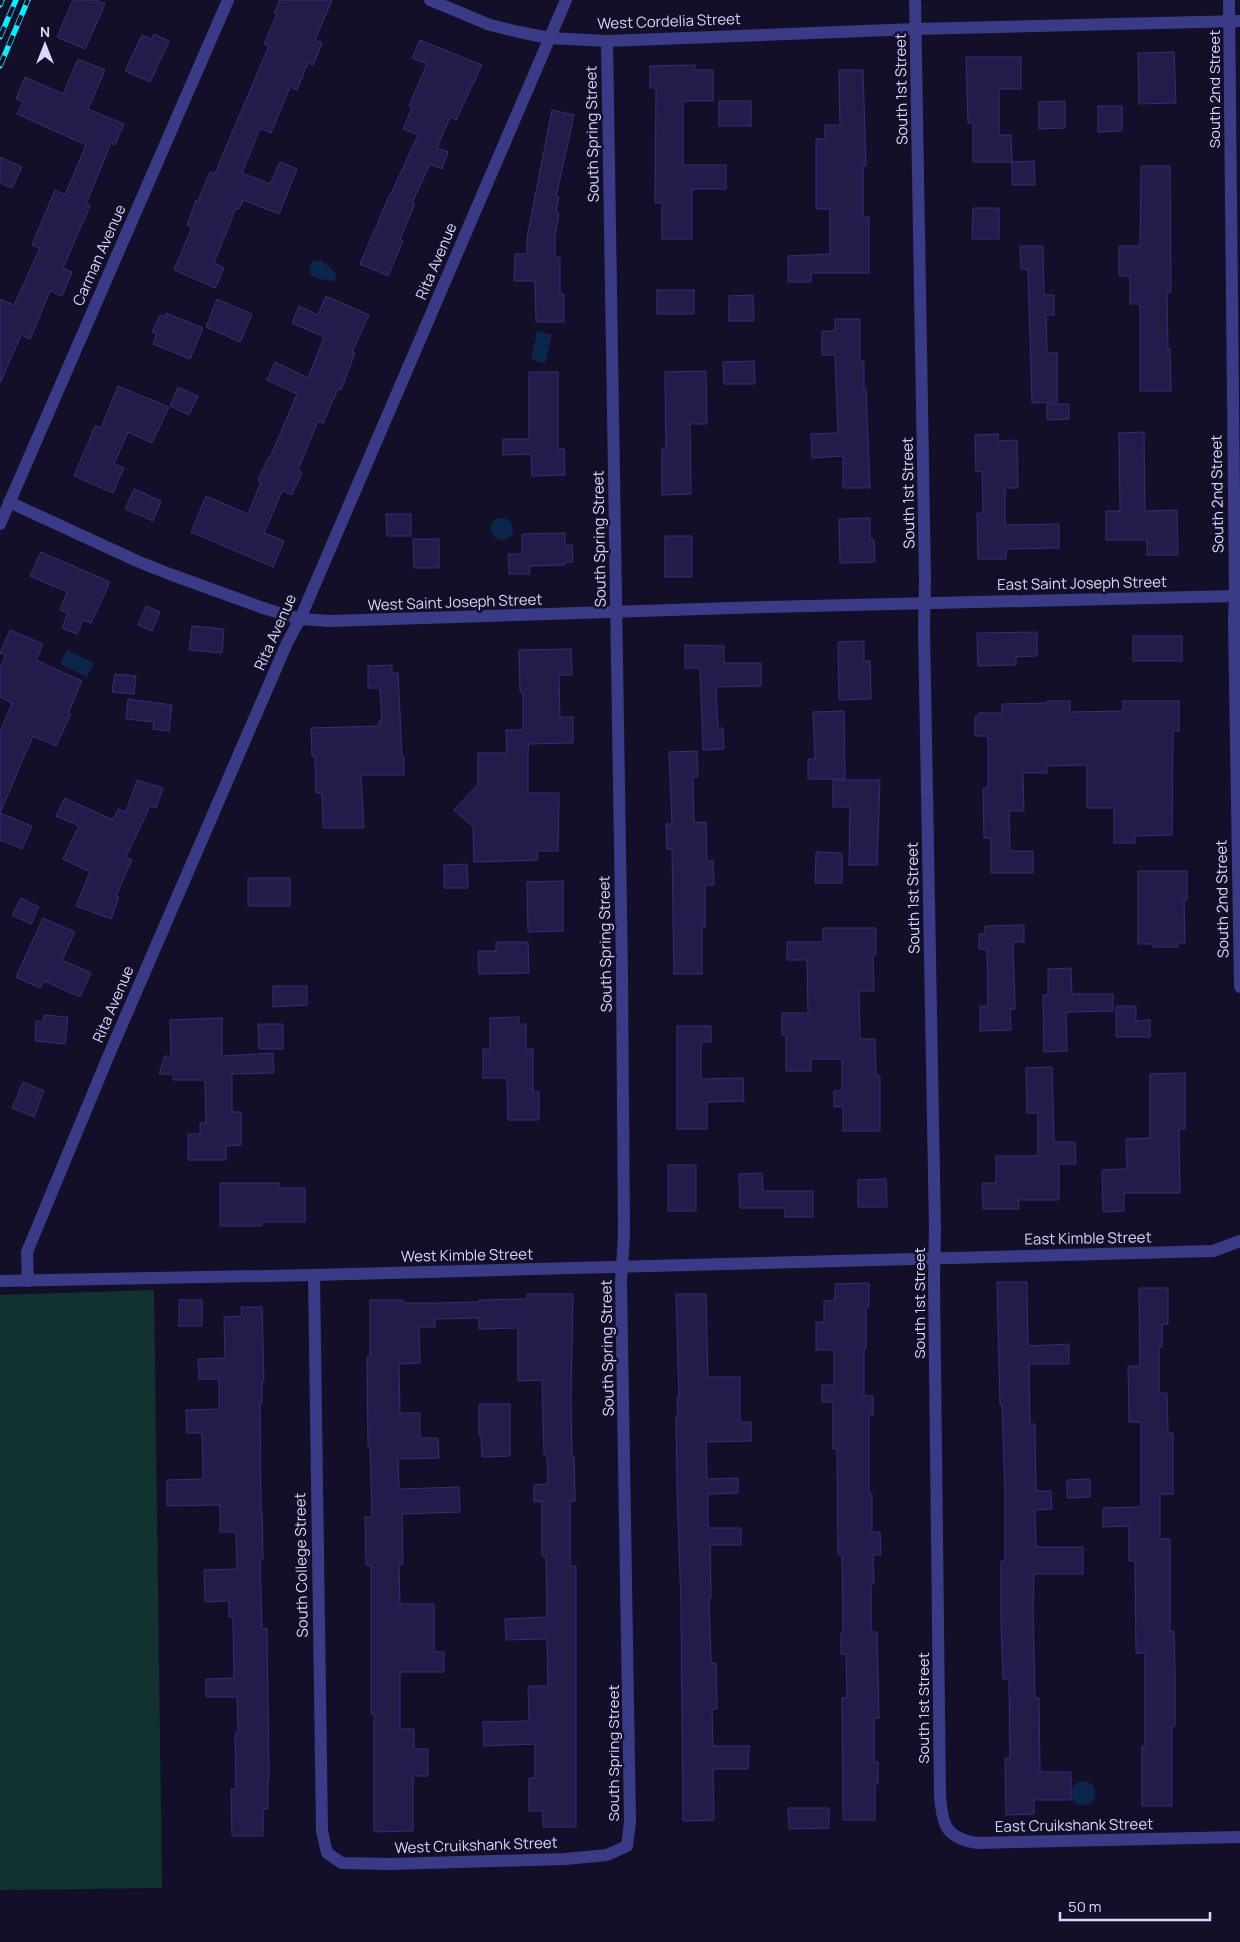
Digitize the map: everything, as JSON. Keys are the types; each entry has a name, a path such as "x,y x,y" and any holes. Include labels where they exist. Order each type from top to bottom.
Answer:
{"street":[{"name":"Carman Avenue","path":"0,524 228,0"},
{"name":"West Cordelia Street","path":"430,0 490,25 549,38 607,41 916,29 1235,21"},
{"name":"Rita Avenue","path":"28,1281 27,1252 112,1048 300,619 566,0"},
{"name":"South 1st Street","path":"915,0 935,1257 940,1796"},
{"name":"South 2nd Street","path":"1229,0 1235,21 1232,404 1238,596 1235,718 1240,987"},
{"name":"South Spring Street","path":"607,41 617,612 624,1236 621,1281 630,1822 627,1846"},
{"name":"West Saint Joseph Street","path":"9,502 138,561 266,609 300,619 347,622 925,603"},
{"name":"East Saint Joseph Street","path":"925,603 1238,596"},
{"name":"East Kimble Street","path":"935,1257 1213,1251 1240,1241"},
{"name":"West Kimble Street","path":"0,1281 314,1275 935,1257"},
{"name":"South College Street","path":"314,1275 322,1830 327,1853"},
{"name":"East Cruikshank Street","path":"940,1796 942,1819 949,1832 957,1838 971,1842 987,1844 1240,1838"},
{"name":"West Cruikshank Street","path":"327,1853 342,1863 390,1864 607,1856 627,1846"}],"green space":[{"path":"154,1290 162,1888 0,1890 0,1295"}],"water":[{"path":"316,260 322,261 336,273 335,280 331,282 316,278 310,274 309,268 312,262"},
{"path":"537,331 552,335 545,363 531,360"},
{"path":"502,518 510,521 513,529 510,537 502,540 494,537 491,529 494,521"},
{"path":"67,650 94,663 87,677 60,664"},
{"path":"1083,1781 1091,1785 1095,1793 1091,1801 1083,1805 1075,1801 1071,1793 1075,1785"}],"building":[{"path":"73,0 95,0 105,4 85,49 57,37"},
{"path":"280,0 332,0 315,40 322,43 313,65 308,63 297,90 290,87 271,133 260,128 242,173 270,184 280,162 297,169 279,214 243,200 239,209 236,208 214,263 224,268 215,288 174,270 192,227 187,225 196,200 198,201 210,172 215,173 269,46 264,44 277,14 274,13"},
{"path":"154,34 169,41 150,82 125,71 142,35 152,39"},
{"path":"420,40 482,65 456,120 450,117 437,148 448,152 442,169 430,164 412,203 415,204 400,239 403,241 388,276 360,264 418,135 403,129 412,108 409,106 427,64 412,58"},
{"path":"1174,52 1176,103 1139,104 1138,53"},
{"path":"966,57 1021,57 1021,89 999,89 999,135 1011,135 1012,162 973,162 973,123 968,123"},
{"path":"78,59 105,70 88,109 124,124 115,145 111,143 86,204 90,206 63,268 72,272 62,296 50,291 30,339 21,335 0,383 0,299 14,305 40,248 32,245 55,190 65,195 86,145 17,114 23,102 16,99 25,77 63,94"},
{"path":"695,65 695,70 713,70 713,101 683,101 683,165 726,165 726,189 692,189 692,239 662,239 662,203 655,203 656,88 650,88 650,66"},
{"path":"839,70 863,70 866,166 863,166 863,217 869,217 869,273 811,273 811,282 788,282 788,256 830,254 830,209 816,209 816,139 825,139 825,125 840,125"},
{"path":"719,101 751,101 751,126 719,126"},
{"path":"1065,101 1065,128 1039,129 1039,102"},
{"path":"1098,106 1122,106 1122,131 1098,132"},
{"path":"552,110 574,115 556,197 559,197 556,212 559,214 555,235 555,257 560,257 560,294 564,294 564,322 536,322 535,281 514,281 515,254 527,254 527,238"},
{"path":"0,157 22,167 12,188 0,183"},
{"path":"1034,161 1035,185 1012,185 1012,162"},
{"path":"1141,166 1170,166 1171,292 1167,292 1171,391 1140,391 1140,304 1130,304 1130,276 1119,276 1119,246 1140,246"},
{"path":"973,208 999,208 999,239 972,239"},
{"path":"1020,246 1043,246 1044,295 1054,295 1054,315 1046,315 1047,353 1057,353 1057,402 1032,403 1028,269 1021,269"},
{"path":"657,290 694,290 694,314 657,314"},
{"path":"753,295 754,321 729,321 729,296"},
{"path":"326,296 369,315 352,352 355,353 341,390 338,389 323,423 318,421 298,470 302,472 292,495 282,491 264,533 284,541 273,567 191,532 206,496 248,514 261,482 258,480 268,458 270,458 297,394 267,380 275,362 308,378 324,337 292,323 299,306 318,315"},
{"path":"217,299 252,314 240,342 206,327"},
{"path":"166,313 203,328 190,359 153,344 157,334 152,332 160,315 165,317"},
{"path":"835,319 860,319 860,361 864,361 870,488 843,488 843,456 812,458 811,434 838,433 835,355 822,355 822,331 835,331"},
{"path":"754,361 755,384 724,384 723,362"},
{"path":"706,371 707,424 690,424 691,494 662,495 662,448 666,448 665,372"},
{"path":"529,372 558,372 558,449 564,448 565,475 532,476 531,454 503,455 503,439 529,439"},
{"path":"118,386 169,407 152,443 128,432 114,464 124,468 113,493 74,476 95,426 101,428"},
{"path":"178,387 198,396 189,415 170,406"},
{"path":"1047,404 1069,404 1069,419 1047,420"},
{"path":"1144,432 1145,511 1177,510 1178,555 1147,555 1147,540 1106,540 1106,511 1120,511 1119,433"},
{"path":"998,434 998,441 1017,440 1018,488 1005,488 1005,525 1059,524 1059,548 1006,549 1006,559 978,559 977,513 983,513 982,471 976,472 975,435"},
{"path":"134,489 161,501 153,521 125,509"},
{"path":"386,514 411,514 411,536 387,536"},
{"path":"870,518 870,540 874,540 875,562 840,563 839,519"},
{"path":"565,533 565,545 572,545 573,562 565,562 565,565 529,566 530,574 509,574 508,554 522,554 522,534"},
{"path":"665,536 692,536 692,577 665,577"},
{"path":"413,539 439,539 439,568 414,568"},
{"path":"41,552 110,582 91,623 83,620 77,634 62,628 68,613 60,610 67,592 30,576"},
{"path":"146,606 160,612 152,631 138,625"},
{"path":"192,626 224,629 222,653 189,650"},
{"path":"10,630 43,644 36,660 82,681 68,713 71,714 56,746 33,736 0,813 0,732 12,703 0,697 0,668 6,655 0,653"},
{"path":"1037,632 1037,656 1016,657 1016,665 978,666 977,633"},
{"path":"1133,636 1182,636 1182,661 1133,661"},
{"path":"864,641 864,661 870,661 871,699 839,700 838,642"},
{"path":"685,645 724,646 724,663 761,663 761,686 716,687 718,728 723,728 724,749 703,750 700,668 685,668"},
{"path":"571,649 572,675 559,675 560,717 573,717 573,743 529,744 528,751 528,793 559,793 558,851 537,851 538,860 474,862 473,827 454,810 478,784 478,753 507,753 506,730 523,730 523,692 520,692 519,650"},
{"path":"392,665 392,673 398,673 404,775 361,775 364,828 323,828 322,793 316,793 315,756 312,756 311,728 379,726 379,721 382,721 380,688 368,688 368,666"},
{"path":"115,674 136,676 134,694 112,692"},
{"path":"128,699 172,705 169,731 153,729 154,722 126,719"},
{"path":"1047,701 1070,701 1070,712 1123,711 1123,701 1179,701 1179,731 1173,731 1172,835 1135,836 1135,843 1114,843 1114,808 1087,808 1087,765 1047,766 1047,773 1023,773 1024,811 1009,811 1010,851 1033,851 1033,873 991,873 991,838 984,838 983,788 988,788 988,736 975,736 975,716 979,716 979,713 1002,713 1002,704 1047,703"},
{"path":"844,711 845,779 808,779 808,759 815,759 813,712"},
{"path":"697,751 698,777 693,777 694,823 706,822 707,861 713,861 714,885 705,885 705,927 702,927 702,974 674,974 672,849 667,849 666,824 672,824 669,752"},
{"path":"137,780 163,788 156,808 150,806 126,857 132,860 116,896 119,897 111,919 76,906 90,872 63,859 79,826 56,816 65,798 113,820 118,809 126,812"},
{"path":"833,780 880,780 877,865 849,865 850,807 833,807"},
{"path":"0,813 32,826 22,849 0,840"},
{"path":"816,852 842,853 842,883 815,883"},
{"path":"467,864 468,888 444,888 444,865"},
{"path":"1138,871 1187,871 1187,900 1184,900 1185,943 1178,943 1178,947 1153,947 1153,944 1138,944"},
{"path":"248,878 290,878 290,906 248,906"},
{"path":"563,881 563,931 528,932 527,882"},
{"path":"21,898 39,907 31,924 12,915"},
{"path":"43,918 75,932 62,960 91,973 80,997 44,981 40,988 16,977"},
{"path":"1024,925 1024,942 1013,942 1015,1009 1010,1009 1011,1030 980,1031 980,1006 988,1006 987,949 979,949 979,934 985,934 985,926"},
{"path":"823,928 876,928 876,955 873,955 874,991 859,991 860,1039 875,1039 876,1076 880,1076 880,1131 843,1131 843,1106 834,1107 834,1091 842,1091 842,1059 811,1059 811,1071 786,1071 786,1035 782,1035 782,1013 808,1013 807,960 787,960 787,942 823,942"},
{"path":"496,942 528,942 529,973 479,974 478,951 496,951"},
{"path":"1071,968 1072,994 1113,994 1113,1011 1066,1012 1067,1051 1044,1052 1043,995 1048,995 1048,969"},
{"path":"273,986 307,986 307,1005 273,1007"},
{"path":"1116,1006 1136,1006 1136,1021 1150,1020 1150,1037 1116,1037"},
{"path":"44,1015 68,1017 65,1044 35,1041 36,1021 43,1022"},
{"path":"519,1017 519,1024 526,1024 526,1049 533,1049 533,1092 539,1092 539,1120 508,1120 507,1078 483,1078 483,1049 490,1049 490,1018"},
{"path":"222,1018 222,1056 273,1053 274,1073 232,1074 232,1112 241,1112 241,1145 226,1146 226,1160 188,1160 188,1134 200,1134 200,1123 206,1123 205,1080 173,1080 173,1074 159,1074 165,1056 171,1056 170,1020"},
{"path":"258,1024 283,1024 283,1049 259,1049"},
{"path":"677,1026 711,1026 711,1042 701,1042 701,1079 743,1078 744,1101 707,1102 707,1129 677,1129"},
{"path":"1052,1067 1054,1142 1075,1142 1076,1164 1059,1164 1059,1200 1018,1200 1019,1209 983,1209 982,1183 996,1183 996,1156 1038,1156 1038,1113 1027,1113 1026,1068"},
{"path":"1185,1073 1185,1129 1179,1129 1180,1193 1124,1193 1124,1211 1103,1212 1102,1170 1127,1169 1126,1139 1150,1138 1150,1074"},
{"path":"23,1082 44,1091 34,1117 12,1108"},
{"path":"668,1165 696,1165 696,1211 668,1211"},
{"path":"762,1173 763,1191 813,1191 813,1217 785,1217 785,1208 740,1208 739,1174"},
{"path":"886,1179 887,1207 858,1207 858,1180"},
{"path":"220,1183 279,1183 279,1188 305,1188 305,1222 262,1222 262,1226 220,1226"},
{"path":"997,1282 1027,1282 1028,1346 1069,1344 1069,1364 1029,1364 1030,1424 1035,1424 1036,1491 1051,1491 1052,1509 1035,1510 1036,1547 1083,1547 1083,1574 1034,1574 1035,1698 1039,1698 1040,1772 1071,1772 1071,1800 1034,1800 1034,1814 1006,1815 1005,1758 1010,1758 1009,1679 1003,1679 1001,1621 1001,1561 1005,1561 1005,1492 1002,1405 1000,1405"},
{"path":"869,1283 869,1307 866,1307 866,1349 864,1349 864,1396 873,1396 873,1415 869,1415 869,1494 872,1494 872,1532 880,1532 881,1555 873,1555 874,1584 871,1584 871,1632 877,1632 879,1718 874,1718 874,1762 878,1762 878,1784 875,1784 875,1820 843,1820 842,1698 847,1698 846,1654 841,1654 841,1633 843,1633 842,1555 838,1555 837,1449 833,1449 833,1402 822,1402 822,1385 834,1385 834,1350 816,1350 816,1322 824,1322 824,1301 835,1300 835,1284"},
{"path":"1139,1288 1168,1288 1168,1324 1162,1324 1162,1347 1159,1347 1159,1393 1167,1393 1168,1433 1173,1433 1173,1494 1160,1494 1160,1539 1170,1539 1170,1632 1174,1631 1175,1673 1175,1726 1172,1726 1172,1806 1142,1806 1142,1746 1145,1746 1145,1653 1136,1653 1135,1561 1129,1561 1129,1526 1103,1527 1103,1508 1141,1507 1141,1422 1129,1422 1128,1366 1140,1366"},
{"path":"527,1294 573,1294 571,1398 575,1501 570,1501 570,1566 576,1566 576,1827 543,1827 543,1811 529,1811 529,1778 535,1778 535,1744 484,1746 483,1722 529,1721 528,1686 548,1686 547,1639 506,1640 505,1619 547,1617 546,1556 542,1556 542,1501 534,1502 534,1485 548,1484 547,1455 544,1455 542,1380 518,1381 518,1328 479,1329 479,1318 435,1319 435,1327 419,1327 420,1363 399,1364 400,1413 420,1413 420,1438 438,1438 439,1458 398,1459 399,1489 459,1487 460,1512 402,1514 403,1564 399,1564 400,1604 434,1604 434,1652 444,1652 444,1672 400,1672 400,1729 414,1729 414,1749 428,1749 428,1776 413,1776 413,1831 374,1832 374,1714 371,1714 371,1565 366,1565 365,1517 372,1517 370,1447 368,1447 367,1357 370,1357 370,1300 403,1300 403,1303 479,1302 479,1300 527,1299"},
{"path":"676,1294 706,1294 708,1377 740,1377 740,1422 751,1422 751,1441 706,1442 707,1479 738,1478 738,1493 708,1494 708,1528 741,1528 741,1545 710,1545 711,1663 716,1663 717,1709 712,1709 713,1746 749,1746 748,1769 713,1769 714,1820 683,1821 681,1607 676,1417 678,1417 677,1398 679,1398"},
{"path":"179,1300 202,1300 202,1326 179,1326"},
{"path":"241,1307 262,1307 264,1381 262,1381 262,1403 260,1403 263,1559 260,1559 262,1629 267,1628 269,1779 268,1809 263,1809 263,1836 232,1836 231,1789 236,1789 235,1734 238,1733 237,1697 206,1697 206,1679 234,1678 233,1617 229,1617 229,1601 205,1602 204,1570 237,1569 236,1532 220,1532 220,1505 167,1506 167,1480 203,1479 202,1433 187,1433 186,1410 219,1409 219,1379 199,1379 198,1359 225,1358 224,1317 242,1316"},
{"path":"479,1404 510,1404 510,1456 482,1457 481,1436 479,1436"},
{"path":"1090,1479 1090,1497 1067,1498 1067,1480"},
{"path":"788,1808 829,1808 829,1828 789,1829"}],"railway":[{"path":"0,5 2,0"},
{"path":"0,37 16,0"},
{"path":"0,66 28,0"}]}
